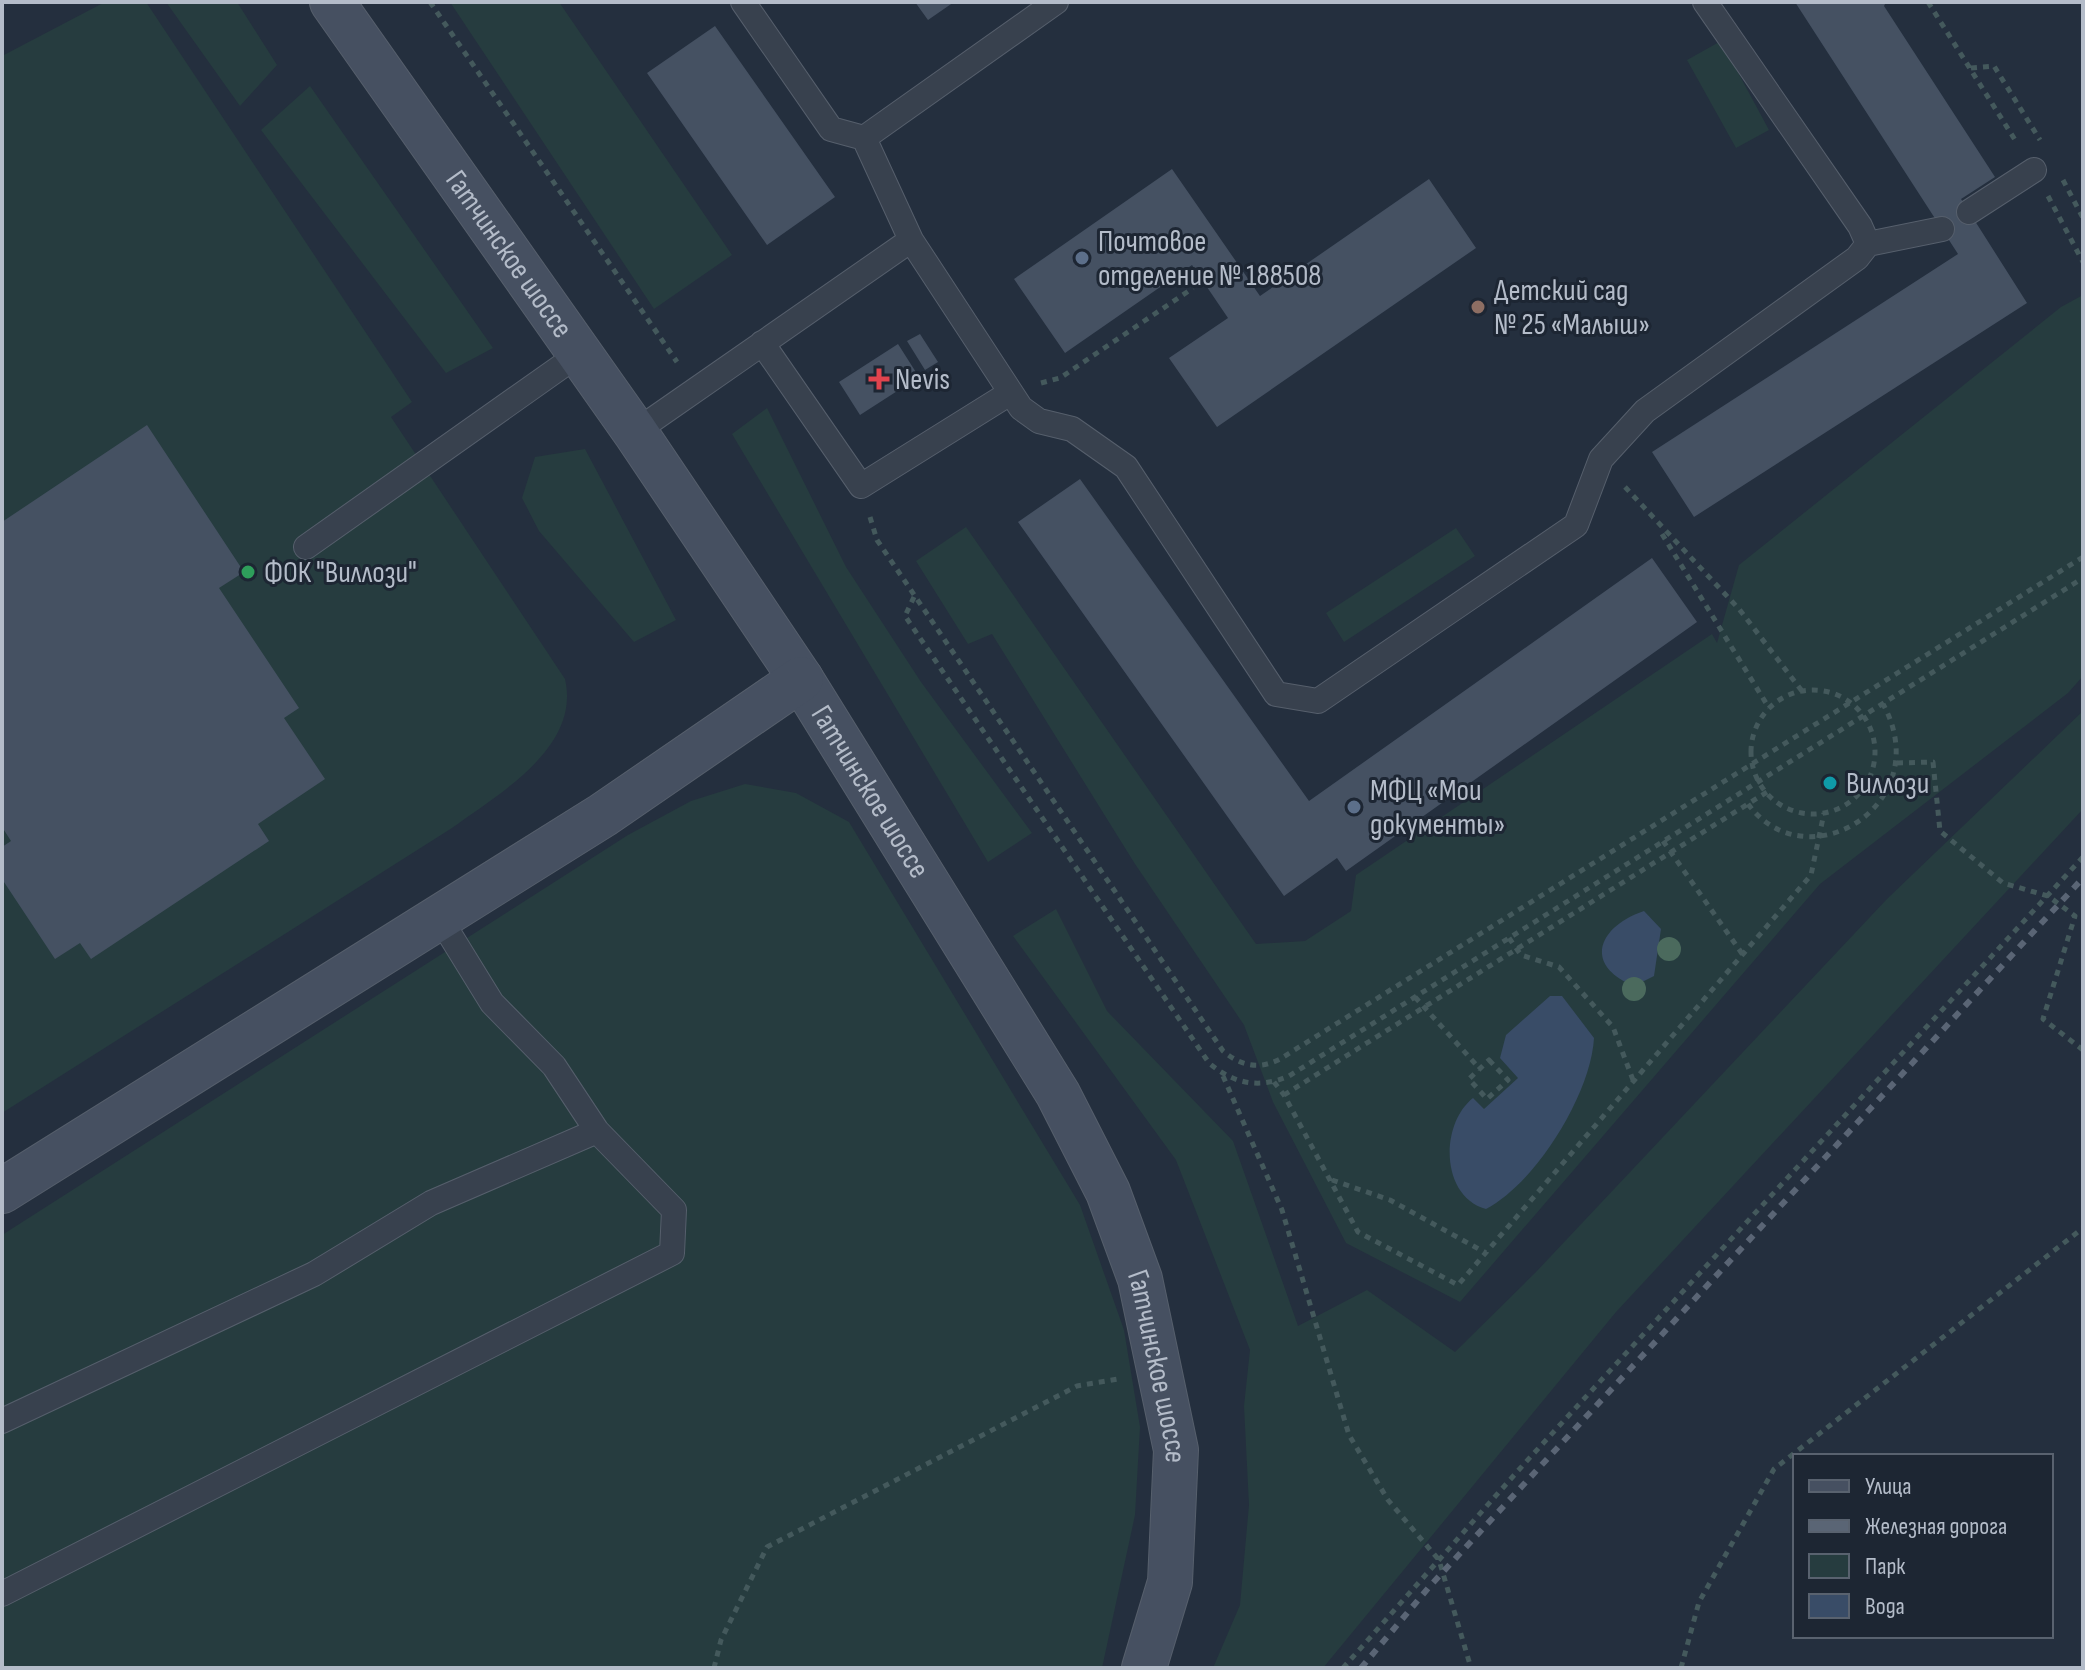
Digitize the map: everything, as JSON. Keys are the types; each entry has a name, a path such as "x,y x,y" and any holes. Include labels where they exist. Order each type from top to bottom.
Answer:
{"main road":[{"name":"Гатчинское шоссе","path":"332,2 635,432 801,679 1065,1108 1108,1192 1140,1279 1176,1450 1170,1582 1144,1668"},
{"path":"2,1191 603,815 801,679"}],"lane":[{"path":"743,2 831,129 864,138"},
{"path":"864,138 1056,2"},
{"path":"1705,2 1860,226 1868,244"},
{"path":"864,138 911,240 1010,393 1029,417 1072,429 1126,467 1276,694 1318,701 1576,525 1601,459 1645,411 1857,258 1868,244 1942,229"},
{"path":"1969,212 2046,170"},
{"path":"635,432 911,240"},
{"path":"762,343 861,486 1010,393"},
{"path":"306,547 579,354"},
{"path":"2,1594 672,1253 674,1210 597,1131 554,1066 492,1003 439,917"},
{"path":"2,1421 314,1274 431,1203 597,1131"}],"path":[{"path":"430,2 696,389"},
{"path":"1928,2 1970,68 2083,218"},
{"path":"1970,68 1994,66 2044,146"},
{"path":"2046,170 2083,262"},
{"path":"1010,393 1060,378 1193,288"},
{"path":"1601,459 1655,522 1739,609 1802,691"},
{"path":"1655,522 1769,708"},
{"path":"877,540 1223,1051 1244,1064 1269,1065 2083,557"},
{"path":"914,596 905,616 1209,1063 1223,1075 1257,1084 1274,1082 1415,997 2083,578"},
{"path":"1821,690 1850,703 1863,716 1874,741 1875,760 1869,779 1842,807 1824,813 1805,814 1786,808 1758,782 1752,764 1751,744 1757,725 1769,708 1783,697 1802,691 1821,690"},
{"path":"1748,804 1777,828 1802,835 1820,835 1853,826 1874,810 1889,789 1897,763 1896,737 1883,704"},
{"path":"1897,763 1933,762 1940,831 2003,883 2048,896 2075,916 2043,1019 2083,1050"},
{"path":"1284,1095 1767,792"},
{"path":"1274,1082 1358,1232 1458,1285 1811,875 1824,813"},
{"path":"1663,841 1743,955"},
{"path":"1343,1668 2083,857"},
{"path":"1509,938 1521,955 1559,967 1613,1027 1634,1081"},
{"path":"1415,997 1480,1069"},
{"path":"1489,1060 1508,1080 1487,1099 1469,1079 1480,1069 1489,1060"},
{"path":"1223,1075 1282,1210 1349,1435 1388,1500 1439,1560 1471,1668"},
{"path":"1331,1180 1390,1200 1486,1253"},
{"path":"1793,1454 2083,1228"},
{"path":"714,1668 721,1640 767,1547 1077,1386 1162,1372"},
{"path":"1681,1668 1699,1602 1774,1469 1793,1454"}],"green space":[{"name":"ФОК \"Виллози\"","path":"105,2 146,2 412,402 391,417 565,679 567,704 561,727 548,748 532,767 491,800 452,828 2,1113 2,56"},
{"path":"166,2 237,2 277,65 240,106"},
{"path":"450,2 559,2 732,255 654,309"},
{"path":"1721,41 1769,130 1736,148 1687,60"},
{"path":"310,86 493,348 446,373 261,130"},
{"path":"2083,295 2083,676 2068,693 1820,884 1460,1302 1346,1243 1273,1102 1244,1025 1135,864 992,634 968,644 916,561 966,527 1256,944 1305,941 1351,911 1356,875 1712,634 1717,643 1739,565 2061,307"},
{"path":"767,408 846,567 921,682 1032,833 988,862 732,434"},
{"path":"585,449 676,620 634,642 539,531 522,498 535,457"},
{"path":"1456,528 1475,556 1344,642 1326,613"},
{"path":"2083,711 2083,809 1616,1312 1323,1668 1213,1668 1240,1605 1249,1505 1244,1406 1250,1350 1176,1160 1013,936 1056,909 1107,1011 1233,1141 1298,1326 1367,1290 1455,1352 1536,1272 1887,899"},
{"path":"745,784 796,793 849,822 1080,1205 1124,1330 1140,1427 1135,1515 1102,1668 2,1668 2,1235 628,835 691,801"}],"water":[{"path":"1644,911 1661,929 1654,976 1634,986 1607,968 1602,957 1603,946 1616,926"},
{"path":"1550,996 1562,996 1594,1038 1591,1060 1572,1110 1558,1135 1524,1179 1486,1209 1471,1202 1460,1190 1453,1175 1450,1141 1455,1124 1473,1098 1484,1109 1518,1078 1500,1058 1506,1035"}],"building":[{"path":"915,2 954,2 928,20"},
{"path":"1795,2 1886,2 1884,6 1995,177 1961,199 2027,303 1694,517 1652,452 1958,254"},
{"path":"715,26 835,197 767,245 647,73"},
{"path":"1172,169 1260,296 1429,179 1476,248 1217,427 1169,358 1228,318 1192,265 1065,353 1014,279"},
{"path":"920,334 938,362 925,370 907,341"},
{"name":"Nevis","path":"898,344 919,377 860,415 839,382"},
{"path":"147,425 244,572 219,588 299,708 284,718 325,779 258,824 269,841 91,959 80,943 55,959 2,879 2,847 11,841 2,827 2,522"},
{"path":"1080,479 1309,801 1652,558 1697,622 1346,871 1337,858 1284,896 1018,522"}],"railway":[{"path":"1361,1668 1430,1586 2083,878"}],"place":[{"name":"Почтовое отделение № 188508","path":"1082,258"},
{"name":"Детский сад № 25 «Малыш»","path":"1478,307"},
{"name":"Nevis","path":"879,379"},
{"name":"ФОК \"Виллози\"","path":"248,572"},
{"name":"Виллози","path":"1830,783"},
{"name":"МФЦ «Мои документы»","path":"1354,807"}]}
